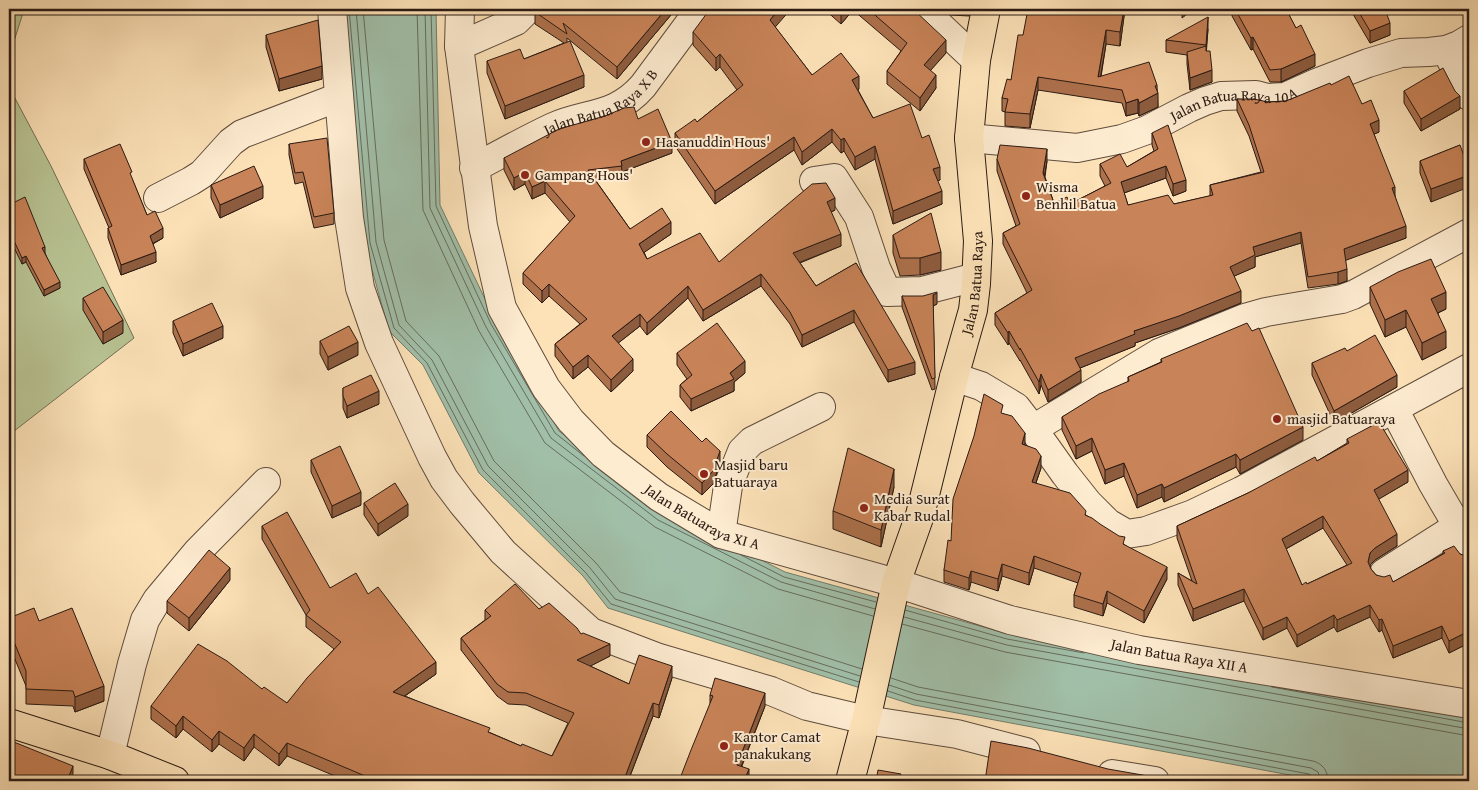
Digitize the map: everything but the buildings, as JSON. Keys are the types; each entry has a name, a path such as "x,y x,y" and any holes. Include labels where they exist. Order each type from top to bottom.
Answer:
{"main road":[{"name":"Jalan Batua Raya","path":"872,715 908,552 920,515 954,377 973,310 978,241 969,138 976,60 986,9"},
{"path":"850,781 872,715"},
{"path":"863,781 872,715"},
{"path":"9,723 110,755 175,781"}],"street":[{"path":"332,9 350,218 360,288 379,343 432,457 444,479 503,552 591,632 659,658 771,691 807,706 872,715 958,734 1054,759"},
{"name":"Jalan Batuaraya XI A","path":"460,9 459,46 482,226 502,308 546,388 571,421 603,454 659,497 721,534 900,588"},
{"path":"459,46 516,21 528,9"},
{"name":"Jalan Batua Raya X B","path":"474,168 555,126 625,104 643,86 700,9"},
{"path":"922,9 976,60"},
{"name":"Jalan Batua Raya 10A","path":"969,138 1077,148 1122,139 1147,130 1189,108 1221,96 1256,95 1267,98 1285,97 1330,78 1401,53 1429,52 1458,44 1469,96"},
{"path":"158,198 202,174 230,142 242,134 339,97"},
{"path":"814,181 834,178 859,217 876,268 887,292 922,290 976,277"},
{"path":"1033,428 1159,353 1245,318 1266,312 1342,299 1353,295 1469,233"},
{"path":"954,377 981,386 1016,407 1088,503 1108,523 1128,534 1146,531 1193,514 1241,491 1469,368"},
{"path":"721,534 728,486 742,451 752,441 821,407"},
{"path":"1394,409 1433,484 1464,523 1469,553"},
{"path":"110,755 132,664 145,620 157,600 198,551 266,482"},
{"path":"1384,573 1464,523"},
{"name":"Jalan Batua Raya XII A","path":"900,588 1010,620 1139,650 1469,704"},
{"path":"1092,769 1155,781"}],"shaded area":[{"path":"9,9 21,9 22,16 9,57"},
{"path":"9,87 51,166 134,338 9,435"}],"water":[{"path":"344,9 436,9 440,205 496,322 559,431 663,510 785,572 1009,634 1469,718 1469,781 1322,781 914,705 608,608 583,576 479,473 423,365 389,331 365,244"}],"place":[{"name":"Hasanuddin Hous'","path":"646,142"},
{"name":"Gampang Hous'","path":"525,175"},
{"name":"Wisma Benhil Batua","path":"1026,196"},
{"name":"masjid Batuaraya","path":"1277,419"},
{"name":"Masjid baru Batuaraya","path":"704,474"},
{"name":"Media Surat Kabar Rudal","path":"864,508"},
{"name":"Kantor Camat panakukang","path":"724,746"}]}
